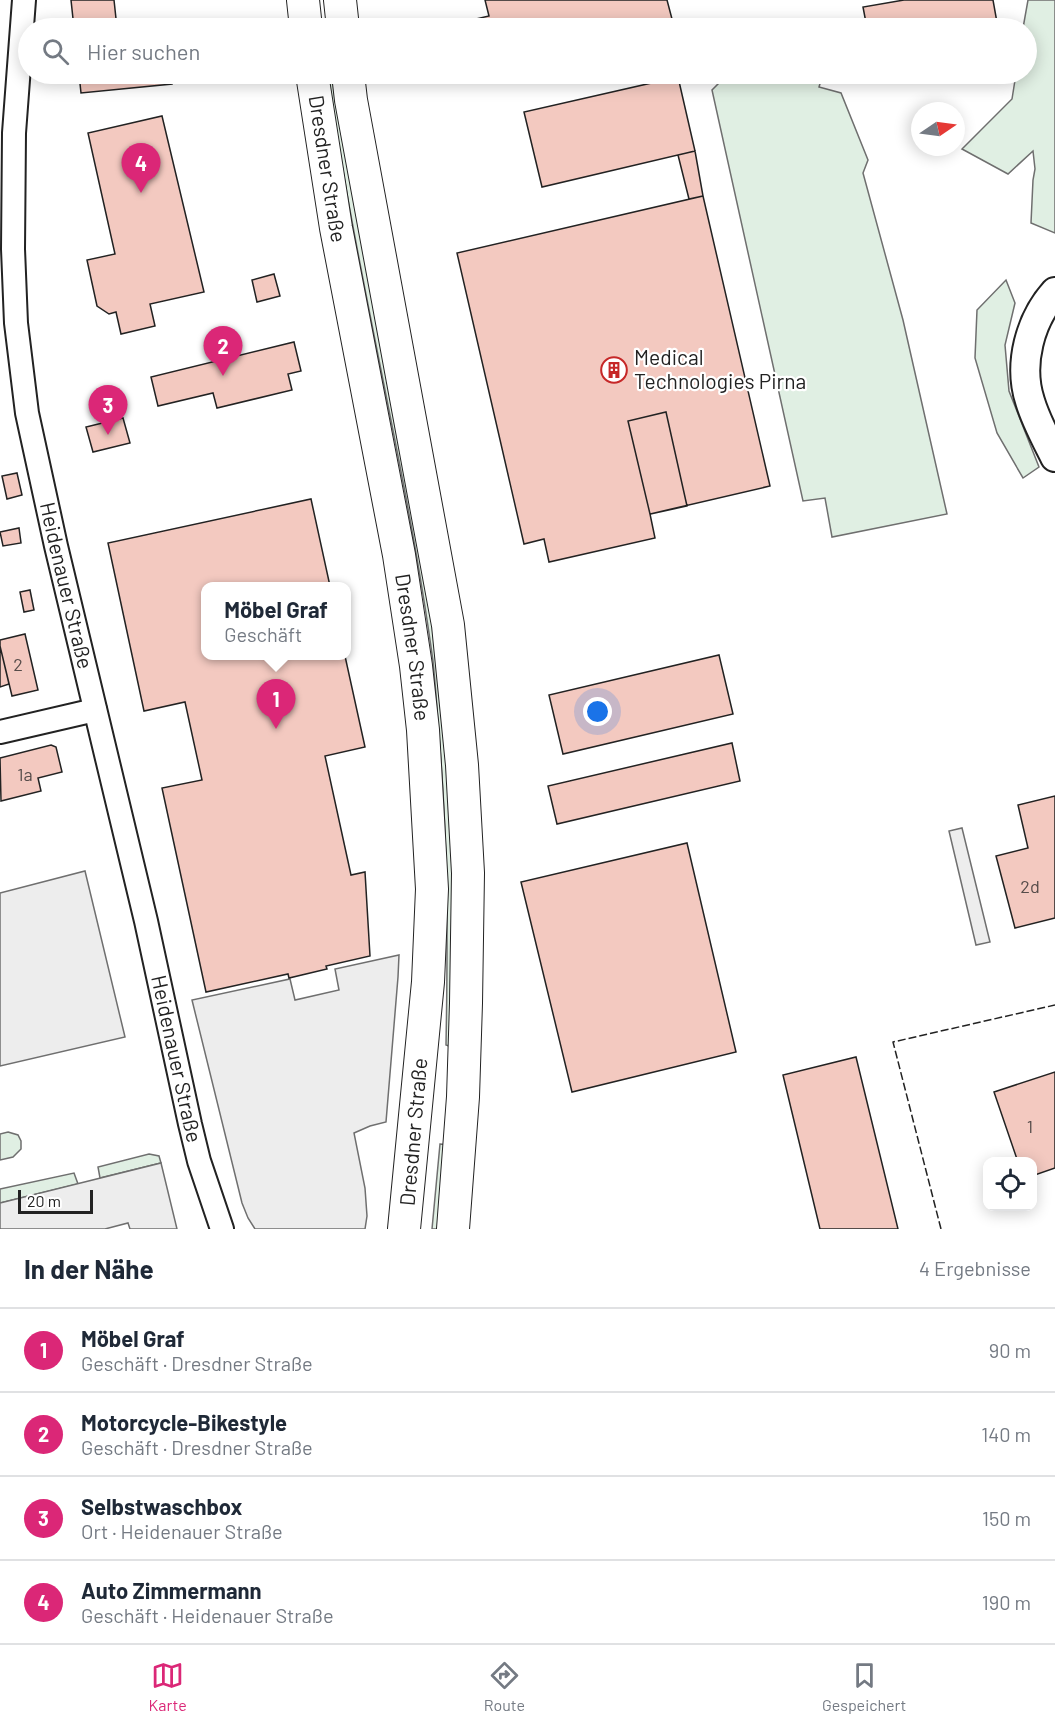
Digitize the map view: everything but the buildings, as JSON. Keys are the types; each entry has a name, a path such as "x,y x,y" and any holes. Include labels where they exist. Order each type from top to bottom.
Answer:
{"main road":[{"path":"303,0 305,18"},
{"path":"340,0 343,18"},
{"name":"Dresdner Straße","path":"313,84 336,228 399,555 423,730 432,889 428,982 404,1229"},
{"name":"Dresdner Straße","path":"349,84 448,625 462,765 468,873 466,1003 463,1097 453,1229"}],"street":[{"name":"Heidenauer Straße","path":"23,18 24,0"},
{"name":"Heidenauer Straße","path":"18,80 12,213 13,286 27,413 199,1161 222,1229"},
{"path":"1055,292 1046,302 1034,325 1027,351 1026,378 1029,399 1055,457"},
{"path":"0,732 95,710"},
{"name":"Heidenauer Straße","path":"199,1161 239,1229"}],"green space":[{"path":"1028,0 1055,0 1055,233 1031,223 1035,169 1033,151 1008,174 965,151 965,146 1012,99 1014,84 1037,84 1037,18 1025,18"},
{"path":"329,84 336,84 406,468 439,666 449,771 455,972 454,1048 446,1045 445,845 433,661 409,514 339,148"},
{"path":"718,84 820,84 819,87 841,93 868,160 863,173 903,320 947,514 832,537 825,498 803,501 712,90"},
{"path":"1006,280 1015,303 1005,345 1009,391 1039,467 1023,478 997,433 975,358 977,310"},
{"path":"8,1132 18,1135 21,1149 13,1157 0,1160 0,1134"},
{"path":"440,1144 448,1145 440,1229 432,1229"},
{"path":"149,1154 159,1156 161,1163 100,1178 98,1167"},
{"path":"74,1173 78,1184 0,1203 0,1189"}],"shaded area":[{"path":"962,828 990,942 976,945 949,831"},
{"path":"85,871 125,1037 0,1066 0,893"},
{"path":"399,955 386,1122 354,1133 365,1188 367,1216 365,1229 255,1229 242,1203 192,1000 290,979 295,1000 339,990 335,969"},
{"path":"161,1163 177,1229 130,1229 128,1223 105,1229 0,1229 0,1203"}],"fence":[{"path":"941,1229 893,1042 1055,1005"}],"place":[{"name":"Auto Zimmermann","path":"141,193"},
{"name":"Medical Technologies Pirna","path":"614,370"},
{"name":"Motorcycle-Bikestyle","path":"223,376"},
{"name":"Selbstwaschbox","path":"108,435"},
{"name":"Möbel Graf","path":"276,729"}]}
